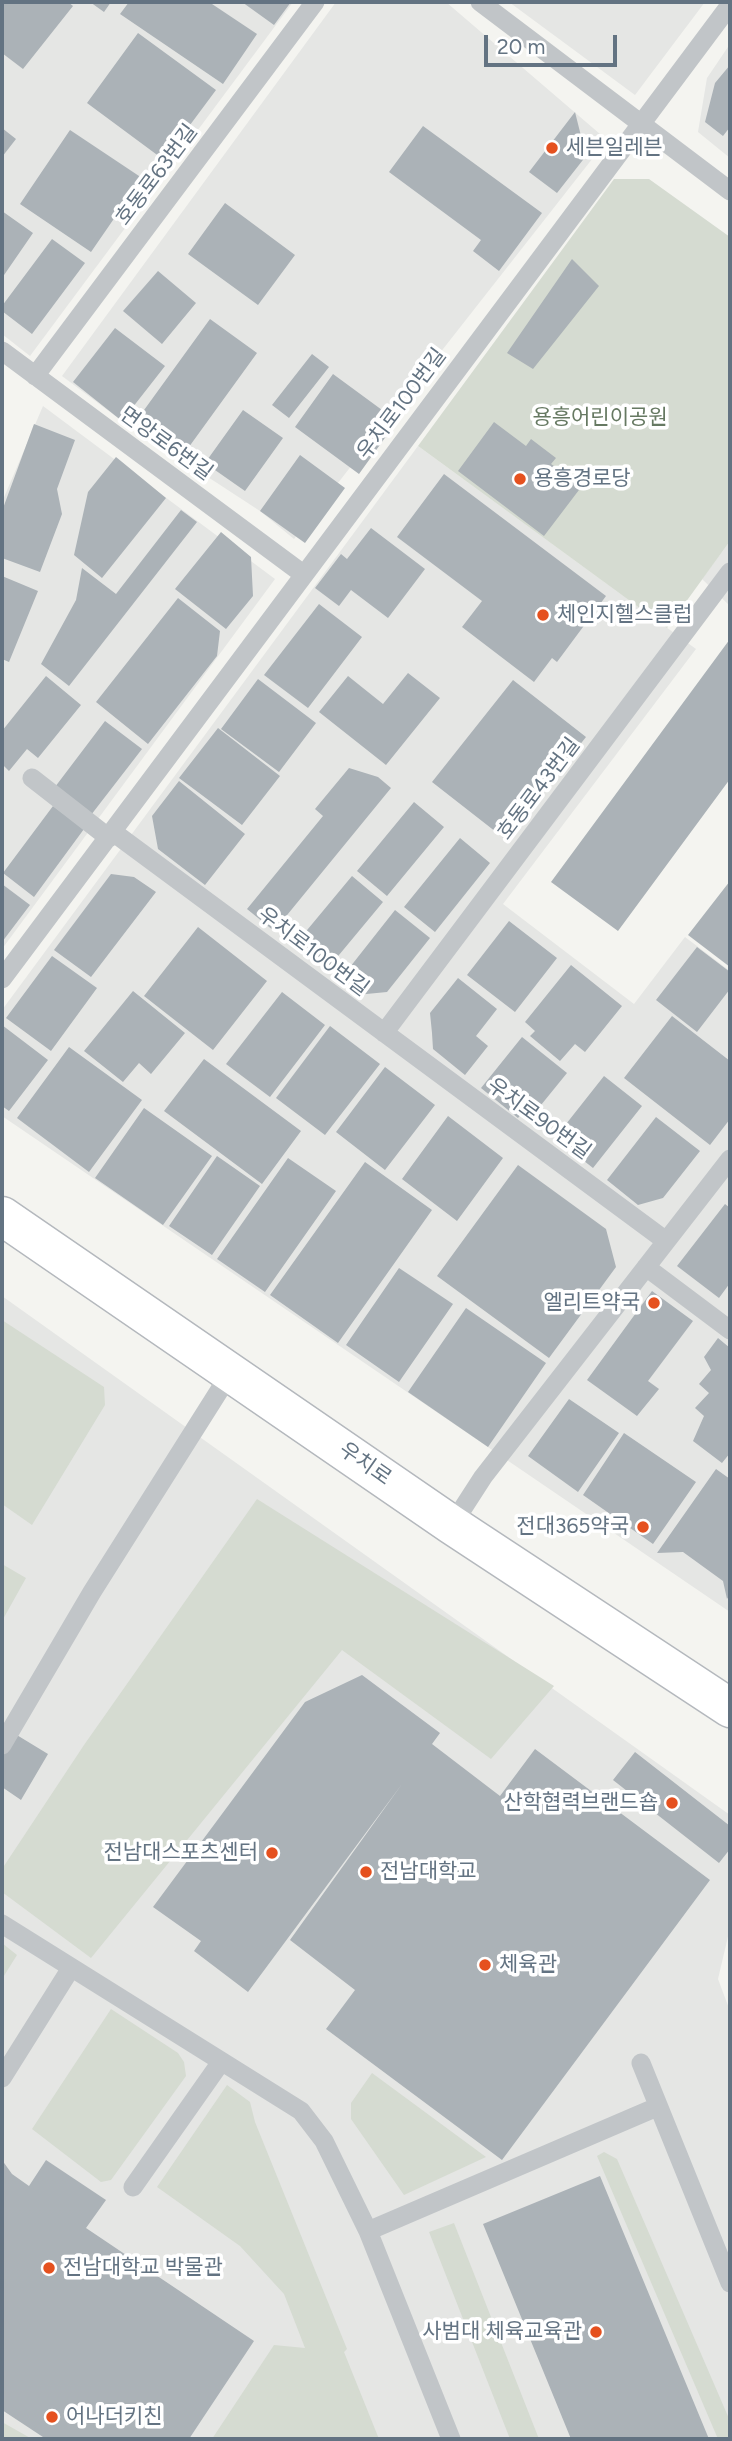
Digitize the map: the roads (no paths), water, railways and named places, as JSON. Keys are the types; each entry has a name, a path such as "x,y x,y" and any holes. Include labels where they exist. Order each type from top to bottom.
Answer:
{"main road":[{"name":"우치로","path":"2,1216 452,1525 730,1708"}],"lane":[{"name":"호동로63번길","path":"35,376 315,2"},
{"path":"480,2 730,191"},
{"name":"우치로100번길","path":"2,979 730,5"},
{"name":"면앙로6번길","path":"2,351 303,573"},
{"name":"호동로43번길","path":"384,1033 730,572"},
{"name":"우치로100번길","path":"32,778 384,1033"},
{"name":"우치로90번길","path":"384,1033 666,1241"},
{"path":"452,1525 483,1477 730,1159"},
{"path":"646,1267 730,1330"},
{"path":"2,1745 92,1592 231,1372"},
{"path":"2,1924 302,2112 324,2141 368,2231 451,2439"},
{"path":"2,2078 71,1968"},
{"path":"133,2187 221,2062"},
{"path":"641,2063 730,2283"},
{"path":"368,2231 657,2106"}],"place":[{"name":"세븐일레븐","path":"552,148"},
{"name":"용흥경로당","path":"520,479"},
{"name":"체인지헬스클럽","path":"543,615"},
{"name":"엘리트약국","path":"654,1303"},
{"name":"전대365약국","path":"643,1527"},
{"name":"산학협력브랜드숍","path":"672,1803"},
{"name":"전남대스포츠센터","path":"272,1853"},
{"name":"전남대학교","path":"366,1872"},
{"name":"체육관","path":"485,1965"},
{"name":"전남대학교 박물관","path":"49,2268"},
{"name":"사범대 체육교육관","path":"596,2332"},
{"name":"어나더키친","path":"52,2417"}],"park label":[{"name":"용흥어린이공원","path":"600,418"}]}
